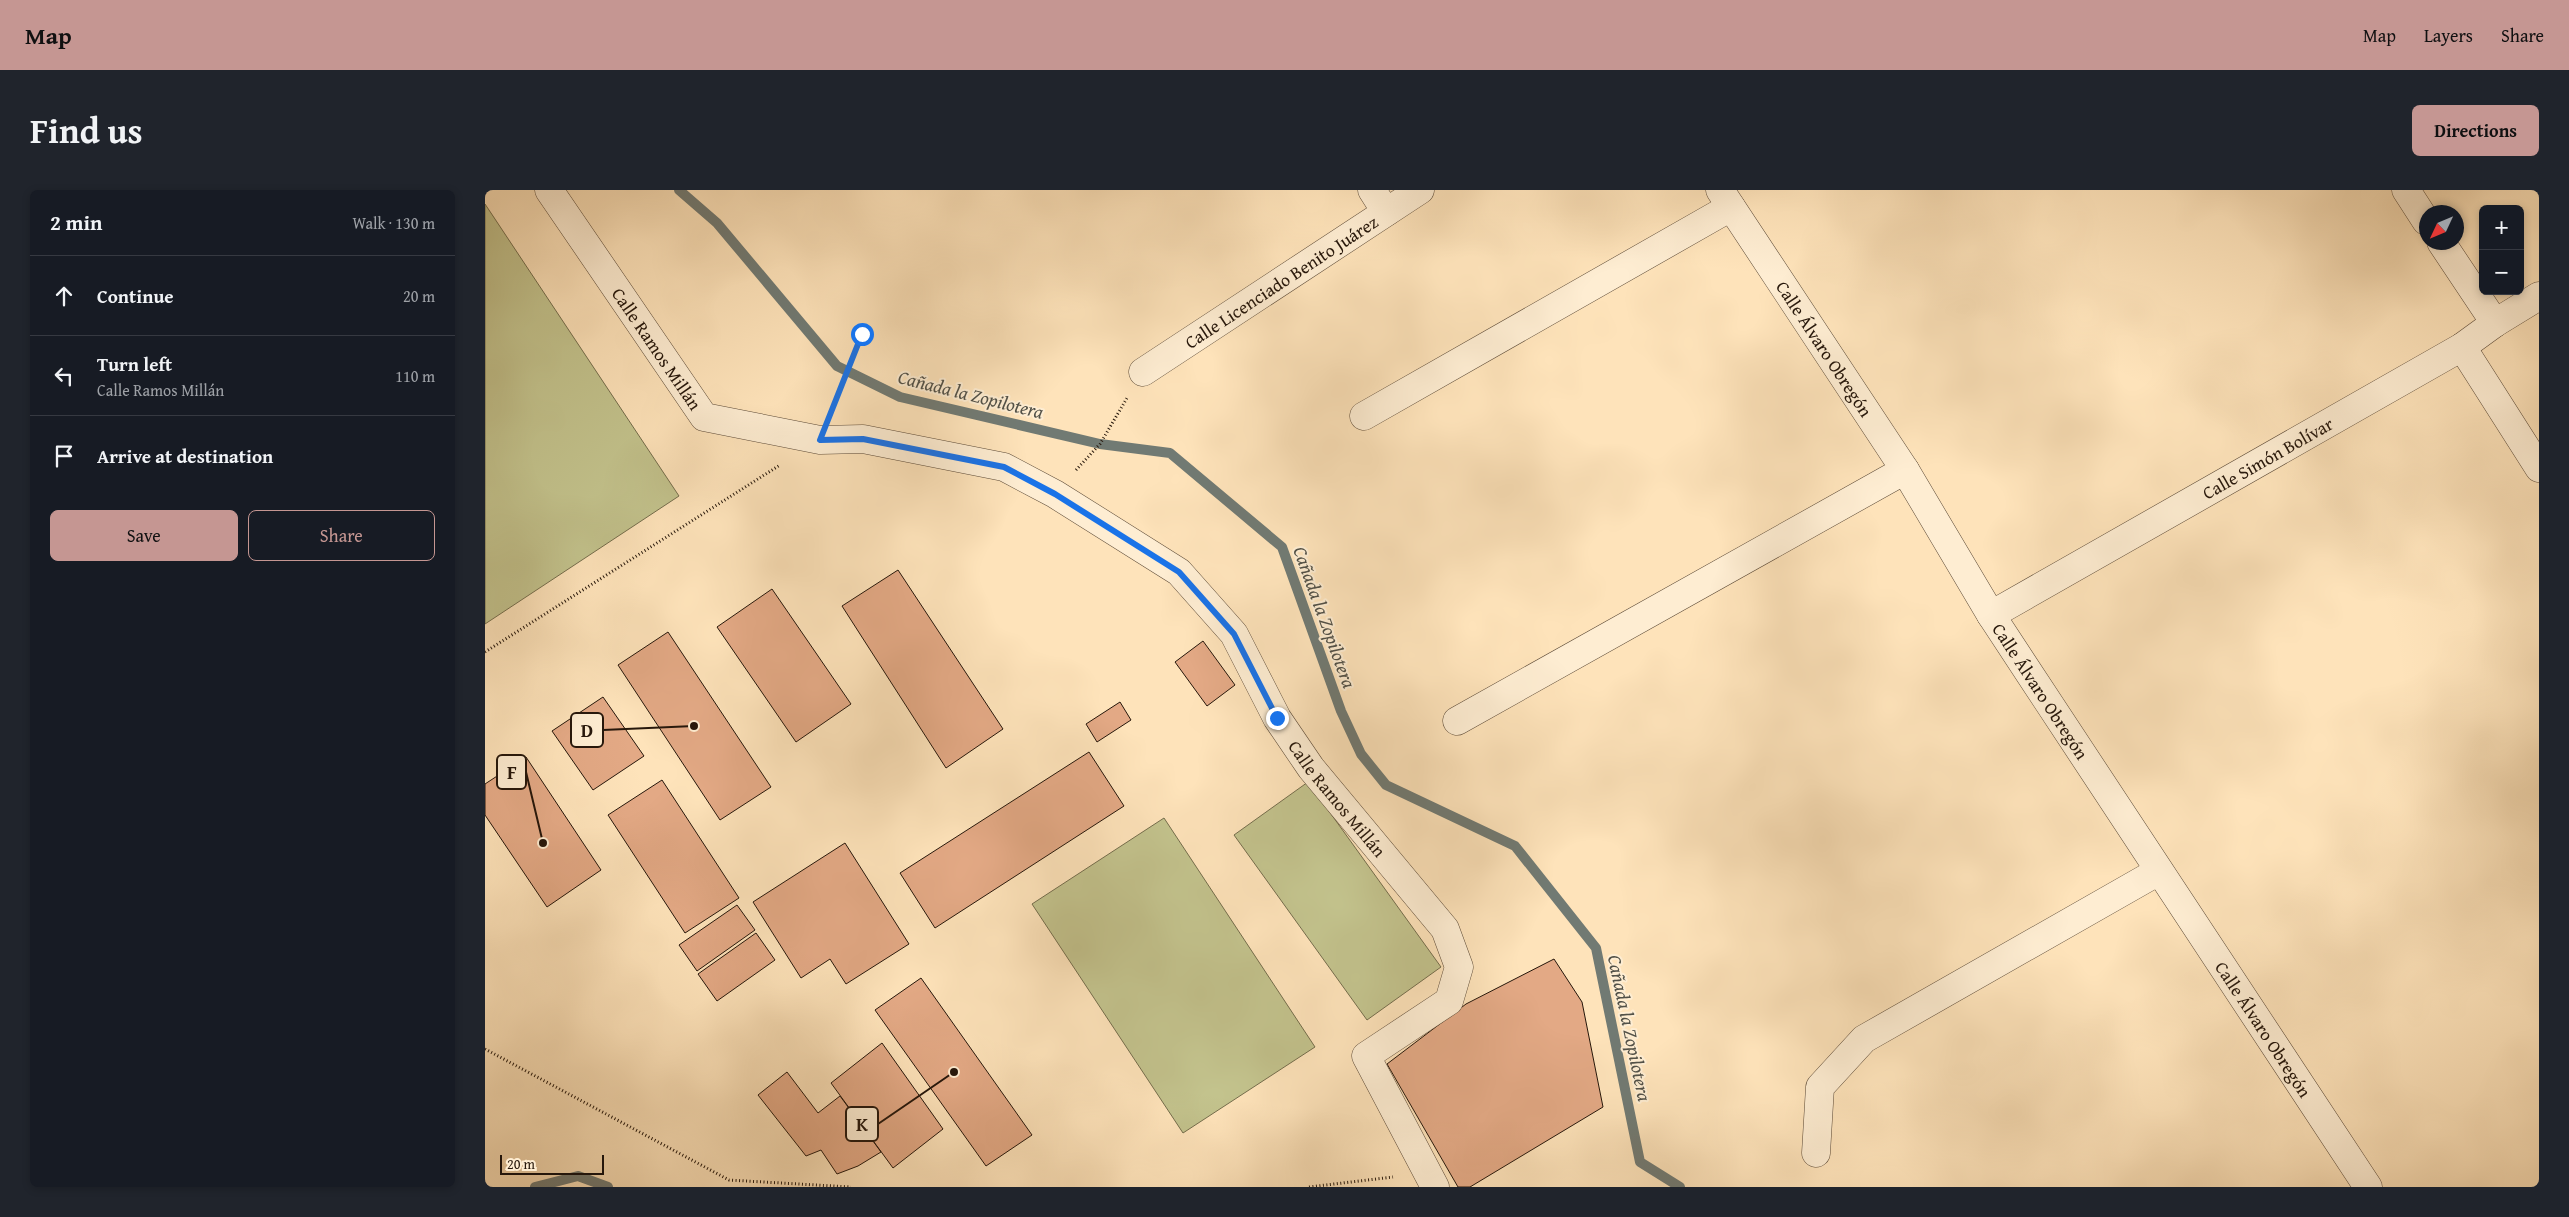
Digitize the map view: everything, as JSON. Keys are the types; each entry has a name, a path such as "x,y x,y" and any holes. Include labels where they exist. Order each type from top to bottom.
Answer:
{"street":[{"name":"Calle Ramos Millán","path":"549,190 704,417 820,440 863,439 1004,467 1055,494 1179,572 1234,634 1277,718 1311,768 1445,928 1459,967 1449,1001 1366,1056 1431,1180"},
{"name":"Calle Licenciado Benito Juárez","path":"1143,372 1379,201 1420,190"},
{"path":"2406,190 2419,209"},
{"path":"1364,416 1725,199"},
{"name":"Calle Álvaro Obregón","path":"1725,199 1905,470 1991,614 2368,1187"},
{"path":"2446,250 2495,323"},
{"name":"Calle Simón Bolívar","path":"1991,614 2462,347 2495,323 2539,296"},
{"path":"2462,347 2539,468"},
{"path":"1457,722 1905,470"},
{"path":"1816,1153 1820,1087 1864,1039 2159,871"}],"path":[{"path":"485,652 820,440 862,334"},
{"path":"1055,494 1100,444 1143,372"},
{"path":"485,1049 729,1180 851,1187"},
{"path":"1309,1187 1431,1180"}],"green space":[{"path":"485,204 679,496 485,624"},
{"path":"1308,782 1441,967 1367,1020 1234,835"},
{"path":"1164,818 1315,1047 1183,1133 1032,904"}],"building":[{"path":"898,570 1003,729 946,768 842,606"},
{"path":"772,589 851,704 796,742 717,627"},
{"path":"668,632 771,787 720,820 618,665"},
{"path":"1203,641 1235,685 1207,706 1175,662"},
{"path":"603,697 644,756 593,790 552,731"},
{"path":"1120,702 1131,720 1097,742 1086,724"},
{"path":"1089,752 1124,806 935,928 900,873"},
{"path":"526,757 601,870 547,907 485,815 485,784"},
{"path":"662,780 739,898 685,933 608,815"},
{"path":"845,843 909,944 846,984 830,959 801,978 753,902"},
{"path":"737,905 755,930 697,971 679,945"},
{"path":"756,933 775,960 717,1001 698,974"},
{"path":"1554,959 1582,1002 1603,1107 1470,1187 1458,1187 1387,1064 1466,1004"},
{"path":"921,978 1032,1135 986,1166 875,1010"},
{"path":"882,1043 943,1129 893,1168 831,1083"},
{"path":"787,1072 818,1113 840,1096 881,1152 858,1166 837,1174 821,1150 806,1156 758,1095"}],"waterway":[{"name":"Cañada la Zopilotera","path":"679,190 717,223 837,366 900,397 1100,444 1170,453 1282,547 1341,711 1361,754 1386,785 1515,846 1596,948 1640,1162 1680,1187"},
{"path":"535,1187 578,1176 608,1187"}],"place":[{"name":"D","path":"694,726"},
{"name":"F","path":"543,843"},
{"name":"K","path":"954,1072"}],"route":[{"path":"862,334 820,440 863,439 1004,467 1055,494 1179,572 1234,634 1277,718"}]}
